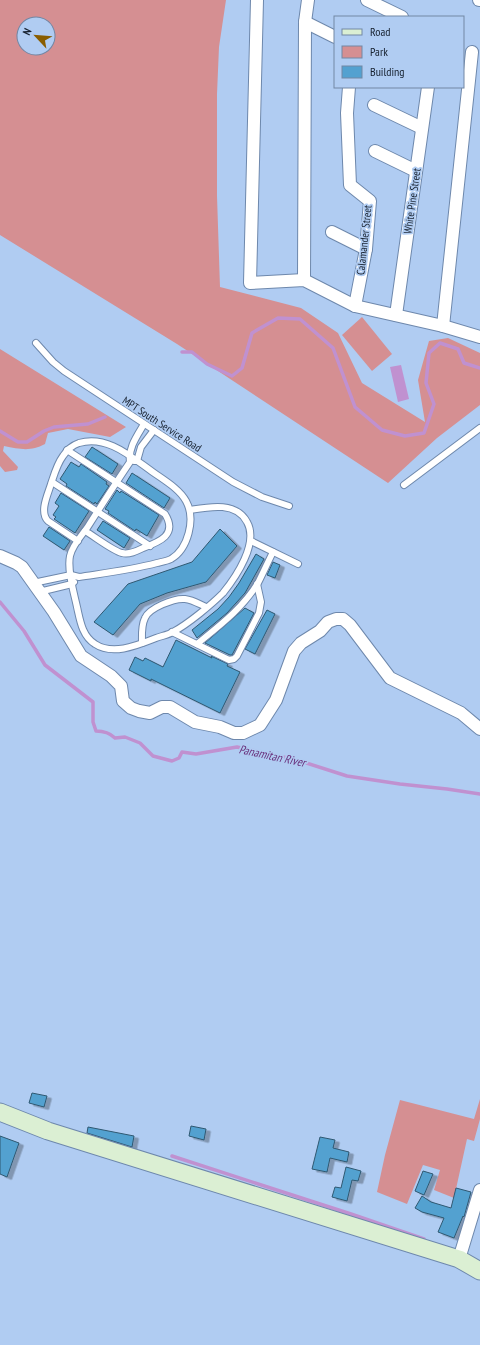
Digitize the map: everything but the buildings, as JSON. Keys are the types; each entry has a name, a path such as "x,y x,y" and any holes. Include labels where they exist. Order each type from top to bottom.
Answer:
{"street":[{"path":"257,0 250,283 304,280 355,306 480,335"},
{"path":"304,280 305,22 308,0"},
{"path":"367,0 382,3 401,16"},
{"path":"305,22 334,36"},
{"path":"443,326 472,51"},
{"name":"Calamander Street","path":"349,88 347,113 350,185 370,202 366,249 355,306"},
{"name":"White Pine Street","path":"396,315 428,88"},
{"path":"374,105 422,128"},
{"path":"375,151 416,171"},
{"path":"332,232 366,249"},
{"path":"0,556 16,562 22,568 54,612 81,656 111,676 121,686 123,701 131,708 139,711 150,713 162,708 170,707 195,722 220,727 234,733 243,733 260,725 276,700 294,651 328,622 336,619 343,619 350,625 390,678 461,713 480,729"},
{"path":"0,1112 48,1132 459,1259 480,1271"},
{"path":"459,1259 480,1190"}],"lane":[{"name":"MPT South Service Road","path":"36,343 53,362 64,371 144,424 242,487 262,497 288,506"},
{"path":"144,424 133,442 130,459 78,540 70,556 70,575 82,627 92,642 100,647 109,649 132,647 172,632 206,607 222,593 231,582 243,561 251,541 251,531 246,520 231,509 218,506 190,510"},
{"path":"404,485 480,428"},
{"path":"137,461 141,447 154,430"},
{"path":"36,587 70,575 79,577 141,567 171,559 181,549 188,535 190,527 190,510 187,502 175,488 137,461 130,459 111,444 93,440 75,445 67,450 60,460 44,511 46,518 78,540"},
{"path":"67,450 165,514 168,519 169,528 167,533 160,541 136,551 123,553 85,531"},
{"path":"52,482 150,546"},
{"path":"251,541 298,564"},
{"path":"197,644 226,620 240,606 257,584 273,552"},
{"path":"36,587 72,584 79,577"},
{"path":"172,632 229,660 234,659 237,656 259,613 261,602 257,584"},
{"path":"142,643 143,623 148,613 153,608 183,599 191,600 206,607"}],"green space":[{"path":"0,0 226,0 219,47 217,94 217,196 220,287 301,308 338,333 362,383 425,422 418,380 429,341 448,338 480,353 480,405 437,438 388,483 177,344 0,235"},
{"path":"362,317 392,354 372,371 342,335"},
{"path":"0,349 126,427 110,437 68,429 48,433 45,444 40,447 20,449 4,446 3,451 18,467 17,470 5,472 0,466"},
{"path":"480,1099 480,1119 474,1141 467,1139 454,1198 434,1190 440,1170 423,1165 407,1204 377,1192 385,1155 400,1100 474,1119"}],"shaded area":[{"path":"401,365 409,399 398,402 390,367"}],"waterway":[{"path":"182,352 192,352 207,364 232,376 242,368 252,333 278,318 300,319 333,348 355,407 382,430 405,436 424,433 434,404 426,383 429,353 440,343 458,349 464,363 480,368"},
{"name":"Panamitan River","path":"0,431 18,442 27,442 44,431 54,427 88,424 105,417"},
{"name":"Panamitan River","path":"0,602 24,631 45,665 93,702 93,722 96,731 101,731 115,738 125,737 140,743 153,756 172,761 179,758 182,752 196,754 237,747 297,760 347,776 480,794"},
{"path":"172,1156 424,1239"}]}
